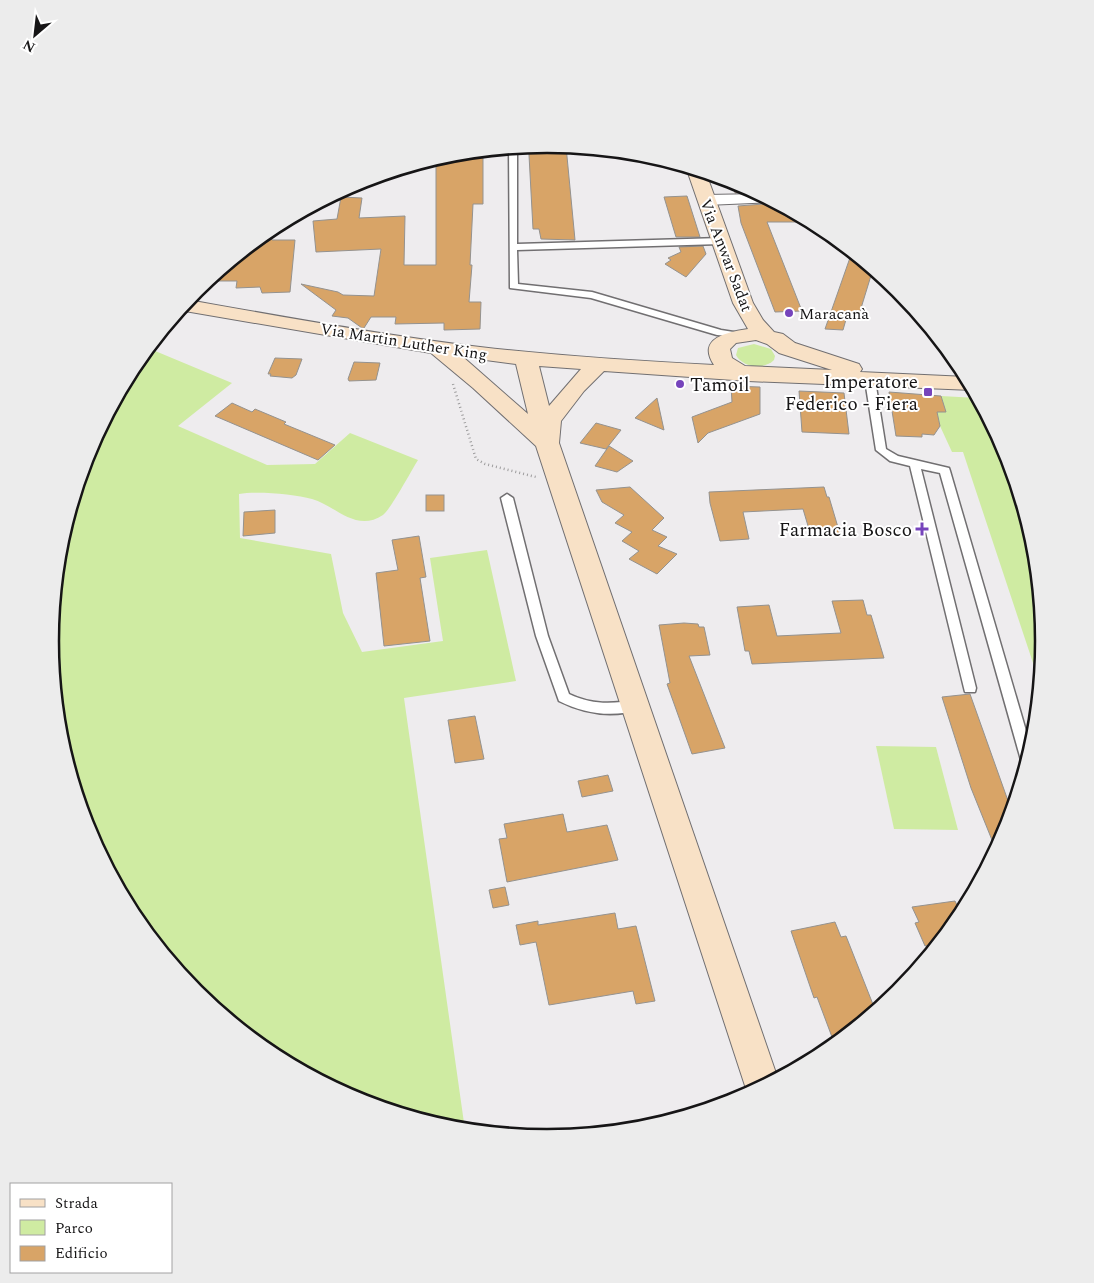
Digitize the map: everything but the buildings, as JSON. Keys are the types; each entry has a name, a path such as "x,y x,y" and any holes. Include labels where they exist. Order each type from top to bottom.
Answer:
{"street":[{"name":"Via Anwar Sadat","path":"698,177 747,311 754,323 766,336"},
{"path":"706,200 753,199"},
{"name":"Via Martin Luther King","path":"192,307 436,346 526,358 626,365"},
{"path":"626,365 685,357 730,339 766,336 775,339 787,348 849,369 901,380"},
{"path":"730,339 719,355 722,361 729,367 757,375 774,373 788,365 790,359 787,348"},
{"path":"436,346 481,383 547,443"},
{"path":"526,358 547,443 761,1080"},
{"path":"547,443 550,420 570,394 600,363"},
{"path":"626,365 757,375 962,384"}],"lane":[{"path":"513,154 513,286 592,295 720,333 730,339"},
{"path":"513,247 721,241"},
{"path":"870,380 881,450 894,459 945,471 1024,746"},
{"path":"915,465 970,688"},
{"path":"507,498 542,636 564,697 581,706 601,710 636,705"}],"green space":[{"path":"754,344 771,349 775,356 774,360 759,366 743,363 736,355 738,348"},
{"path":"155,351 232,383 178,426 267,465 315,464 350,433 418,460 387,511 373,520 355,520 321,502 304,497 265,493 239,494 240,538 331,554 343,613 362,652 443,641 430,558 487,550 516,681 404,698 464,1122 421,1113 360,1093 303,1064 250,1029 202,987 160,939 124,886 96,828 75,768 63,705 59,642 63,578 75,515 96,455 124,397"},
{"path":"941,396 970,398 998,455 1009,485 1019,515 1031,578 1034,610 1034,667 963,452 952,452 940,426 937,412 946,412"},
{"path":"876,746 936,747 958,830 894,829"}],"place":[{"name":"Maracanà","path":"789,313"},
{"name":"Tamoil","path":"680,384"},
{"name":"Imperatore Federico - Fiera","path":"928,392"},
{"name":"Farmacia Bosco","path":"922,529"}]}
